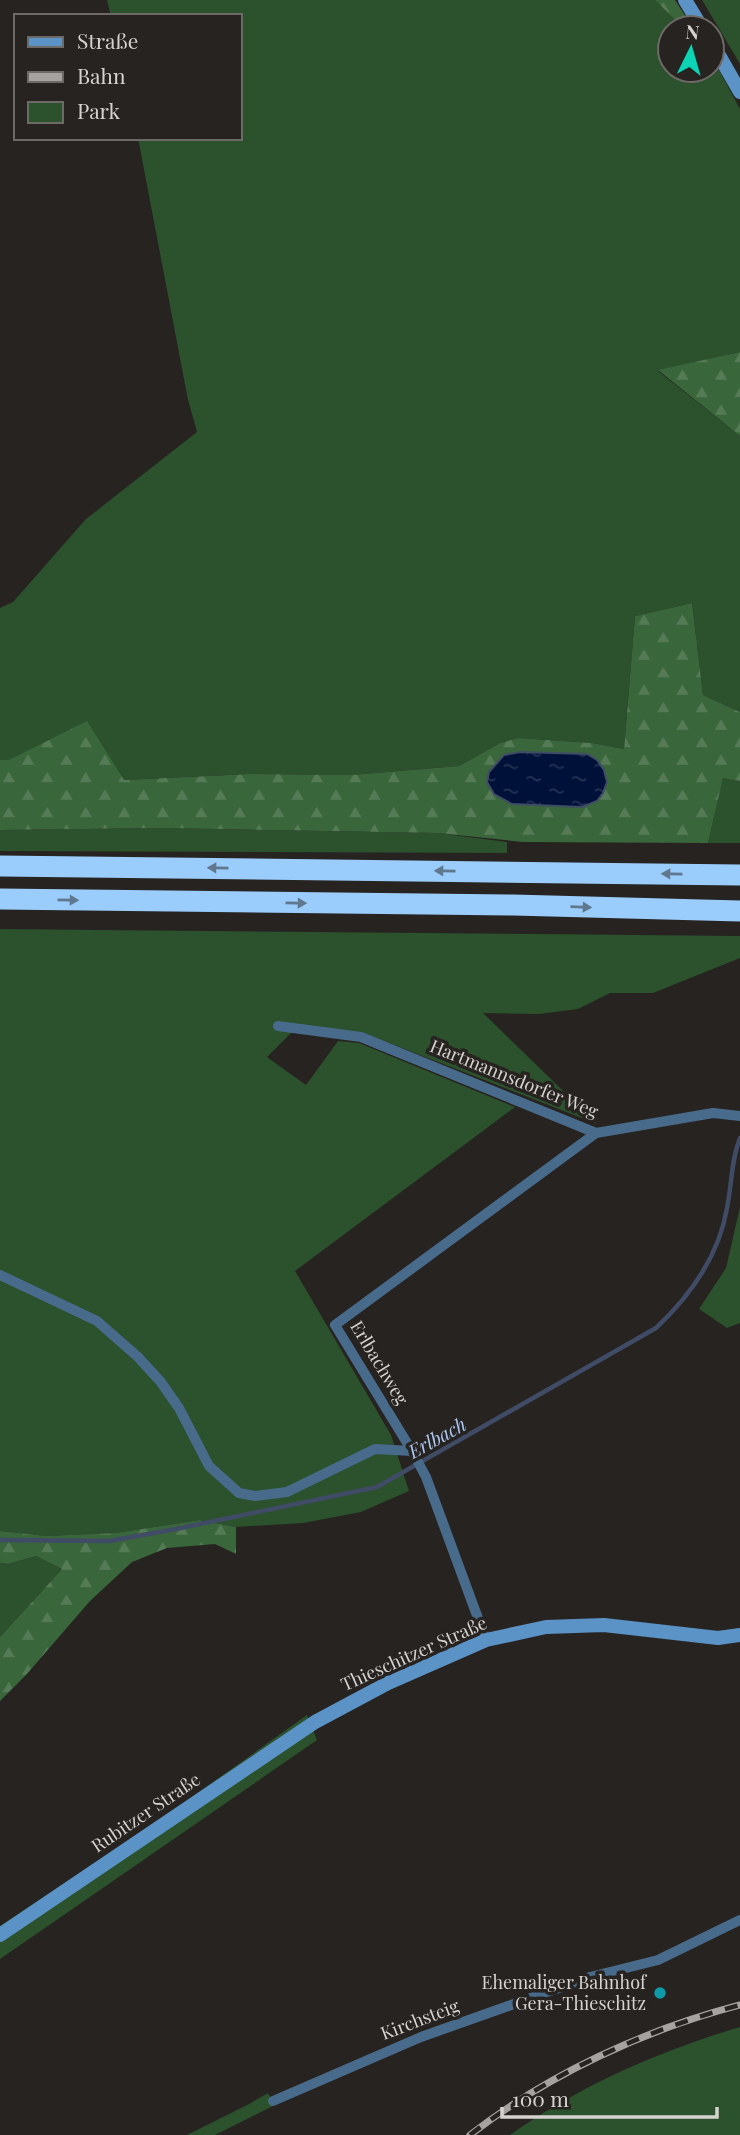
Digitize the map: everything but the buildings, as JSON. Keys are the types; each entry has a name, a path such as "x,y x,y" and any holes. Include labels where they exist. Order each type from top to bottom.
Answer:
{"highway":[{"path":"0,866 740,875"},
{"path":"0,899 513,905 740,911"}],"main road":[{"path":"726,67 740,92"},
{"name":"Thieschitzer Straße","path":"314,1722 388,1683 486,1640 546,1627 604,1625 718,1638 740,1635"},
{"name":"Rubitzer Straße","path":"0,1936 314,1722"}],"street":[{"name":"Hartmannsdorfer Weg","path":"278,1026 360,1037 596,1133 713,1113 740,1116"},
{"name":"Erlbachweg","path":"486,1640 426,1477 335,1325 596,1133"},
{"path":"0,1275 97,1321 138,1357 160,1381 179,1408 209,1466 239,1493 255,1496 287,1492 375,1450 414,1456"},
{"name":"Kirchsteig","path":"273,2101 421,2037 590,1977 658,1960 740,1920"}],"green space":[{"path":"107,0 655,0 669,14 656,14 656,84 726,83 740,109 740,352 658,371 740,436 740,712 703,695 692,603 635,616 624,749 592,743 518,738 500,743 459,766 351,775 250,774 124,780 0,760 0,608 13,602 86,519 197,432 188,400 138,140 242,140 242,14 110,14"},
{"path":"655,0 675,0 684,14 669,14"},
{"path":"702,0 740,0 740,64 726,40 726,14 710,14"},
{"path":"740,352 740,436 658,370"},
{"path":"692,603 703,695 740,712 740,781 723,778 708,843 523,842 438,833 163,828 0,830 0,760 9,760 87,721 124,780 250,774 351,775 459,766 500,743 518,738 592,743 624,749 635,616","holes":["520,752 586,754 597,760 604,770 582,807 512,804 504,755"]},
{"path":"723,777 740,781 740,843 708,843"},
{"path":"163,828 438,833 507,842 507,853 0,851 0,830"},
{"path":"0,929 740,936 740,958 653,993 610,993 578,1009 539,1014 483,1013 597,1124 361,1032 291,1033 267,1057 306,1085 338,1041 359,1043 515,1107 295,1271 391,1435 409,1491 361,1512 303,1523 236,1527 200,1520 115,1533 46,1536 0,1531"},
{"path":"740,1207 740,1323 727,1328 699,1309 726,1268"},
{"path":"200,1520 236,1527 236,1554 215,1544 167,1548 132,1562 90,1601 0,1701 0,1637 62,1569 36,1556 8,1564 0,1563 0,1531 46,1536 115,1533"},
{"path":"36,1556 62,1569 0,1637 0,1563 8,1564"},
{"path":"307,1715 317,1740 0,1959 0,1926 171,1812"},
{"path":"740,2027 740,2135 510,2135 536,2117 620,2072 680,2047"},
{"path":"268,2093 275,2105 215,2135 187,2135 249,2104"}],"water":[{"path":"520,752 587,754 597,760 604,770 607,782 603,793 597,801 582,807 512,804 494,794 487,782 489,772 504,755"}],"waterway":[{"name":"Erlbach","path":"0,1540 109,1541 377,1487 656,1328 692,1288 710,1258 723,1226 733,1163 740,1138"}],"railway":[{"path":"470,2135 532,2092 599,2057 668,2027 740,2005"}],"place":[{"name":"Ehemaliger Bahnhof Gera-Thieschitz","path":"660,1993"}]}
